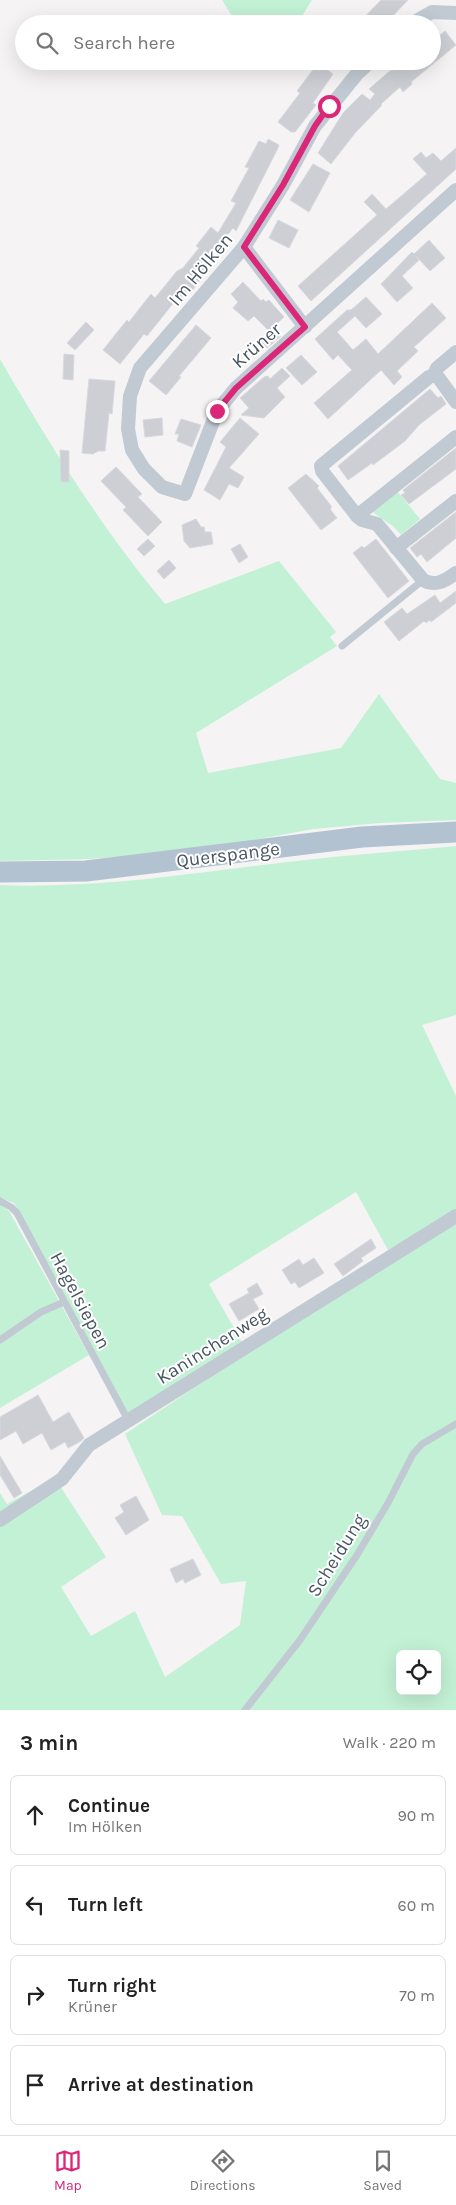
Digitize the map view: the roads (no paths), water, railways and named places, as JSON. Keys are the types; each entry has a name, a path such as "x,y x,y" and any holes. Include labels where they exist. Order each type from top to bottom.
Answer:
{"main road":[{"name":"Querspange","path":"0,872 86,871 362,837 456,832"}],"street":[{"path":"427,15 432,12 456,13"},
{"name":"Im Hölken","path":"185,494 162,488 144,469 132,450 128,429 130,396 140,368 244,247 283,185 315,126 361,70"},
{"name":"Krüner","path":"185,494 217,411 236,388 456,190"},
{"path":"244,247 305,327"},
{"path":"456,352 436,368 434,375 321,466 322,471 357,516 362,520 377,524 422,580 430,584 440,583 456,573"},
{"path":"434,375 438,377 456,402"},
{"path":"357,516 456,437"},
{"path":"396,548 456,501"},
{"name":"Kaninchenweg","path":"0,1520 62,1479 89,1445 456,1216"}],"lane":[{"path":"342,646 422,580"},
{"name":"Hagelsiepen","path":"0,1201 11,1207 17,1214 128,1420"},
{"path":"0,1340 41,1312 64,1302"},
{"name":"Scheidung","path":"245,1710 300,1640 342,1578 388,1503 413,1454 422,1444 456,1424"}]}
